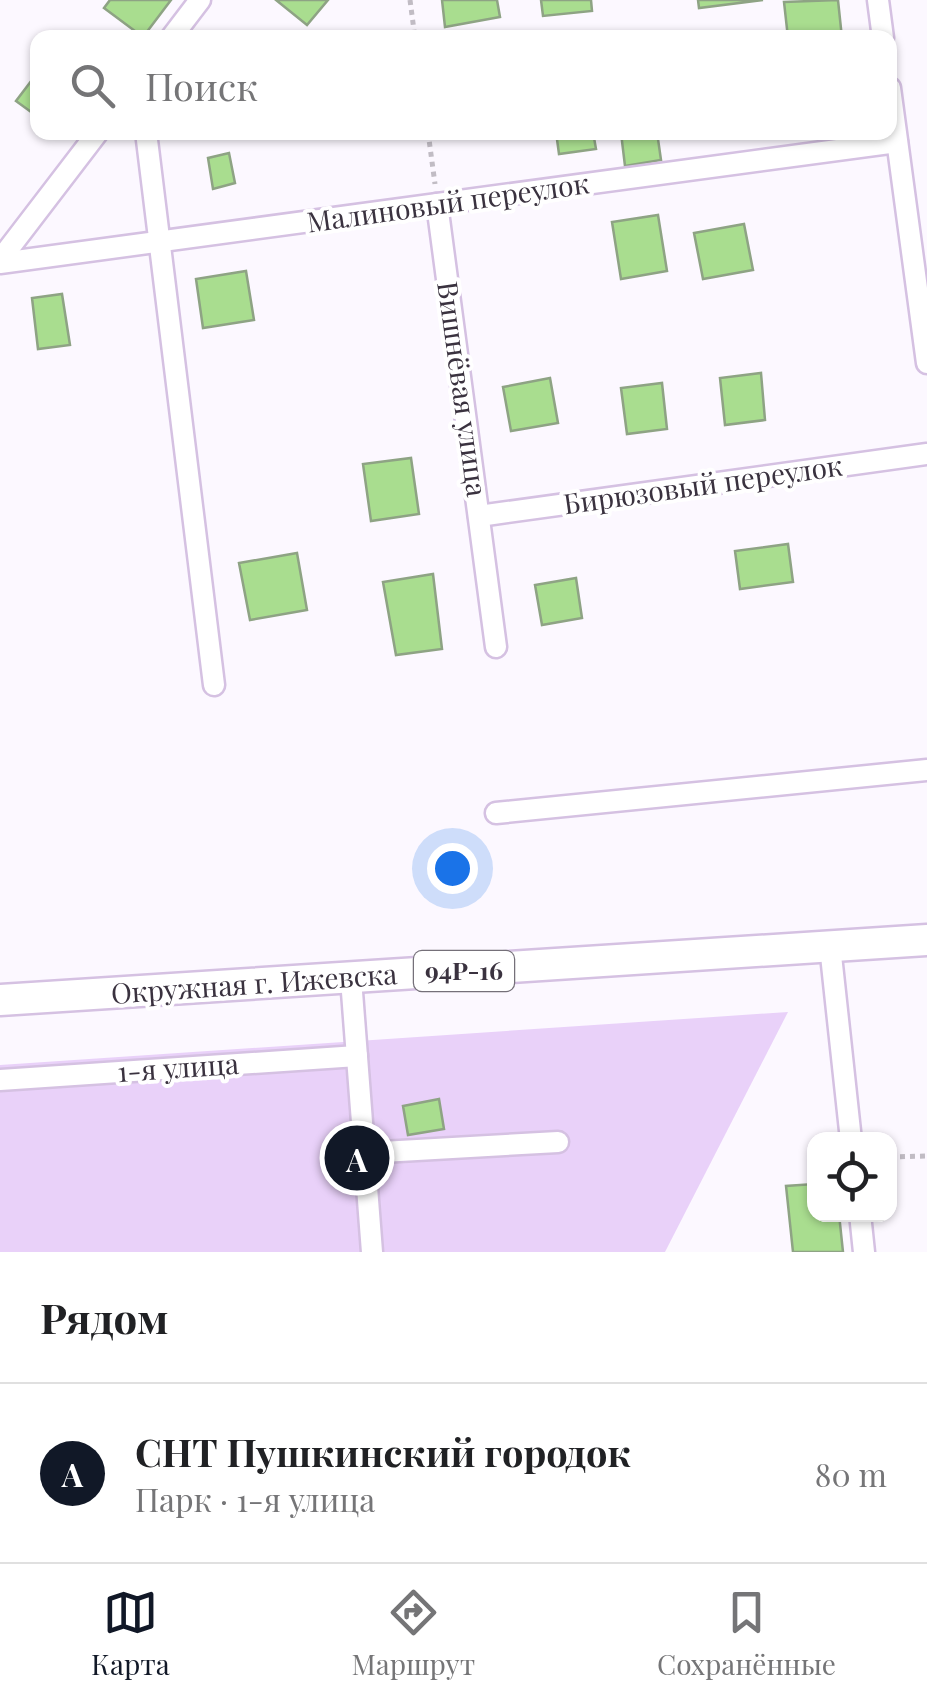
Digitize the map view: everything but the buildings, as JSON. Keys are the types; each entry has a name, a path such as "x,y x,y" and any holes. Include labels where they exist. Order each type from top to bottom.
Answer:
{"main road":[{"name":"Окружная г. Ижевска","path":"0,1000 927,940"}],"street":[{"path":"177,30 200,0"},
{"path":"878,0 882,30"},
{"path":"0,262 92,140"},
{"path":"147,140 214,685"},
{"path":"897,142 927,363"},
{"name":"Малиновый переулок","path":"0,262 897,142"},
{"name":"Вишнёвая улица","path":"437,204 496,646"},
{"name":"Бирюзовый переулок","path":"479,516 927,454"},
{"path":"496,813 927,770"},
{"path":"830,946 851,1132"},
{"path":"351,978 372,1252"},
{"name":"1-я улица","path":"0,1080 357,1056"},
{"path":"364,1153 558,1142"},
{"path":"861,1222 864,1252"}],"path":[{"path":"410,0 414,30"},
{"path":"429,140 437,204"},
{"path":"897,1157 927,1156"}],"shaded area":[{"path":"788,1012 665,1252 0,1252 0,1065"}],"place":[{"name":"СНТ Пушкинский городок","path":"357,1158"}]}
